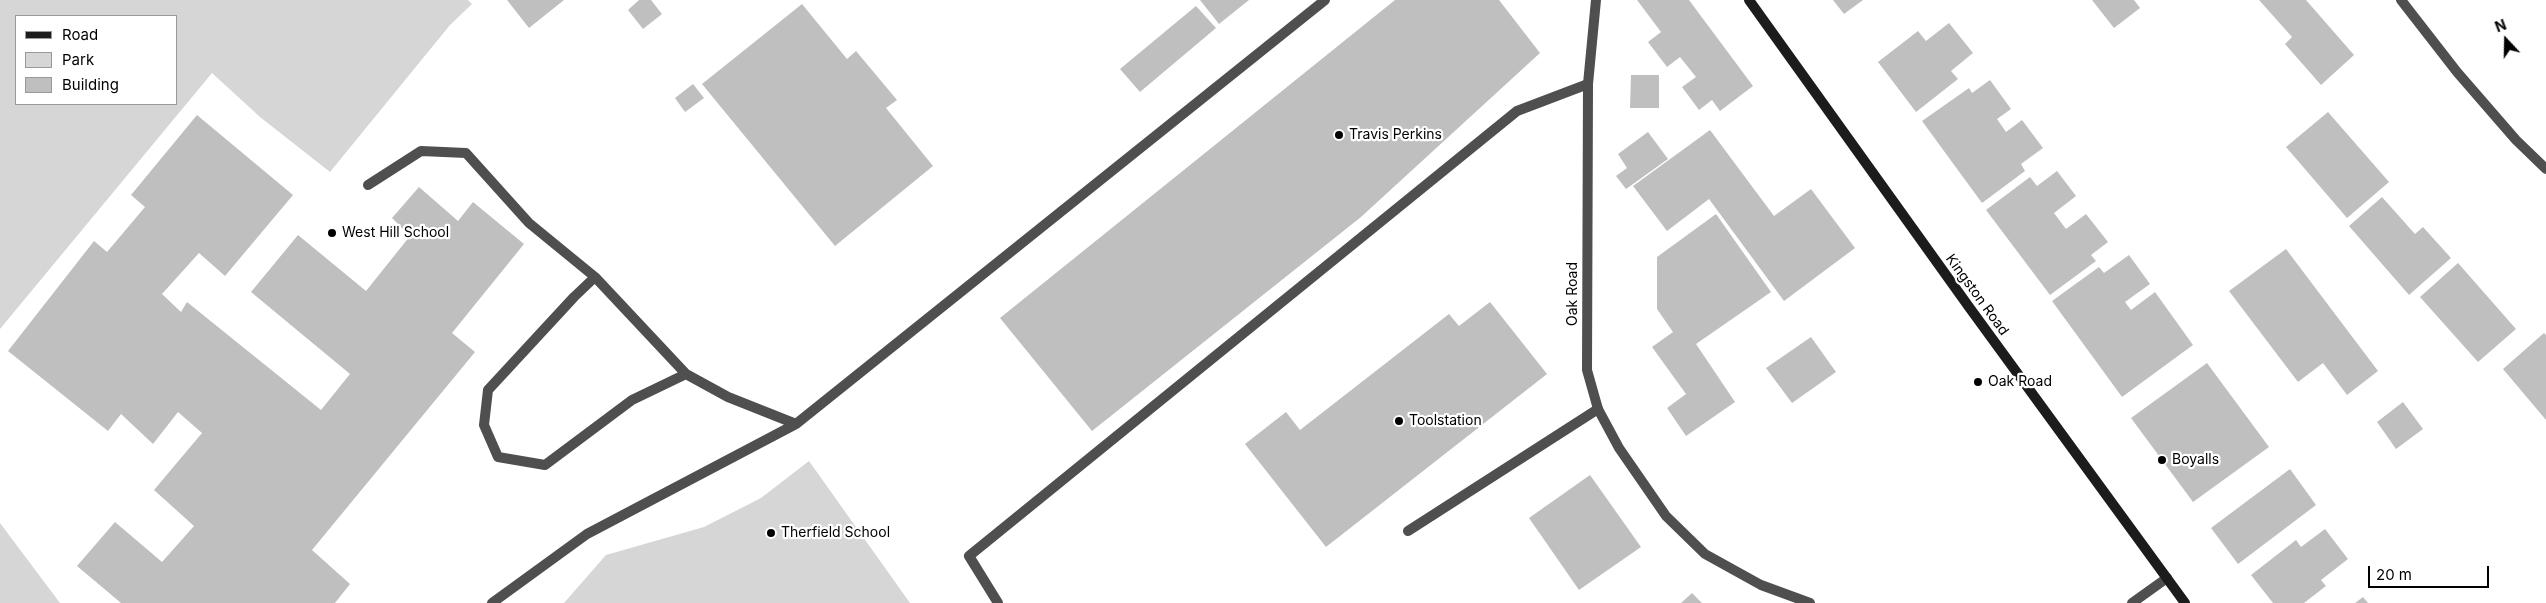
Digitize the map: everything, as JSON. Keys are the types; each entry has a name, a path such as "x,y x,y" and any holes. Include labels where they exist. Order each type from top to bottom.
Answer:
{"main road":[{"name":"Kingston Road","path":"1749,0 1974,316 2185,603"}],"street":[{"path":"492,603 587,534 796,424 1325,0"},
{"name":"Oak Road","path":"1596,0 1588,84 1587,370 1598,409 1619,448 1666,516 1705,554 1761,585 1810,603"},
{"path":"2402,0 2457,72 2516,140 2546,169"},
{"path":"998,603 969,556 1517,111 1588,84"},
{"path":"368,185 421,150 466,154 529,223 595,277 686,374 728,397 796,424"},
{"path":"595,277 574,296 488,390 484,425 498,457 545,465 632,400 686,374"},
{"path":"1408,531 1598,409"},
{"path":"2132,603 2167,578"}],"green space":[{"path":"0,0 468,0 472,4 450,25 330,172 260,117 212,73 0,329"},
{"name":"Therfield School","path":"809,461 910,603 564,603 606,555 704,527 761,498"},
{"path":"0,523 60,603 0,603"}],"building":[{"path":"507,0 564,0 529,28"},
{"path":"639,0 651,0 662,14 643,29 628,10"},
{"path":"1200,0 1249,0 1219,24"},
{"name":"Travis Perkins","path":"1395,0 1499,0 1540,53 1361,217 1092,431 1000,318"},
{"path":"1637,0 1689,0 1753,86 1720,111 1712,100 1699,110 1682,87 1696,77 1680,57 1667,67 1648,42 1661,32"},
{"path":"1833,0 1863,0 1844,14"},
{"path":"2092,0 2134,0 2140,8 2114,28"},
{"path":"2259,0 2306,0 2354,55 2321,85 2285,44 2292,37"},
{"path":"802,4 847,59 856,51 897,100 886,108 933,166 835,246 702,84"},
{"path":"1196,6 1216,28 1140,92 1120,69"},
{"path":"1949,23 1973,53 1951,71 1958,79 1916,112 1878,62 1918,31 1926,41"},
{"path":"1631,75 1659,75 1659,108 1630,108"},
{"path":"1990,80 2011,109 1997,119 2006,132 2022,120 2043,148 2021,164 2025,171 1982,203 1922,121 1969,88 1972,93"},
{"path":"693,84 704,98 685,112 675,98"},
{"path":"2328,112 2389,182 2347,218 2286,147"},
{"path":"197,115 293,195 225,276 199,253 162,294 181,312 187,302 321,410 350,374 251,292 298,235 366,291 410,236 392,218 419,187 458,221 473,202 524,244 452,333 475,352 312,550 350,584 335,603 121,603 77,566 115,522 162,562 194,526 154,490 202,433 178,412 153,444 121,414 108,431 8,351 94,241 107,252 145,207 131,195"},
{"path":"1710,130 1774,216 1811,189 1855,248 1784,301 1709,199 1667,231 1633,186"},
{"path":"1648,132 1668,159 1626,189 1616,176 1627,168 1618,154"},
{"path":"2057,171 2076,196 2054,213 2066,229 2086,214 2108,242 2091,255 2096,261 2050,295 1986,210 2030,177 2037,186"},
{"path":"2382,197 2415,234 2423,227 2451,258 2409,295 2349,226"},
{"path":"1716,214 1771,292 1696,344 1735,402 1686,436 1667,408 1686,394 1652,347 1673,332 1657,309 1657,257"},
{"path":"2286,249 2378,371 2347,395 2323,363 2298,382 2229,291"},
{"path":"2129,255 2150,284 2125,302 2131,310 2155,292 2193,345 2122,397 2052,301 2099,267 2104,273"},
{"path":"2458,263 2516,329 2478,362 2420,297"},
{"name":"Toolstation","path":"1490,302 1547,374 1326,547 1245,444 1286,412 1300,430 1449,314 1459,326"},
{"path":"2544,333 2546,335 2546,420 2503,369"},
{"path":"1811,337 1836,372 1792,403 1766,368"},
{"path":"2207,363 2269,447 2193,502 2131,418"},
{"path":"2403,402 2423,429 2396,449 2377,422"},
{"path":"2290,469 2316,505 2238,564 2211,528"},
{"path":"1590,475 1641,547 1579,590 1529,518"},
{"path":"2325,529 2348,559 2321,580 2326,586 2304,603 2273,603 2251,575 2296,540 2301,547"},
{"path":"1692,593 1702,603 1681,603"},
{"path":"2363,597 2368,603 2355,603"}],"place":[{"name":"Travis Perkins","path":"1339,135"},
{"name":"West Hill School","path":"332,233"},
{"name":"Oak Road","path":"1978,382"},
{"name":"Toolstation","path":"1399,421"},
{"name":"Boyalls","path":"2162,460"},
{"name":"Therfield School","path":"771,533"}]}
